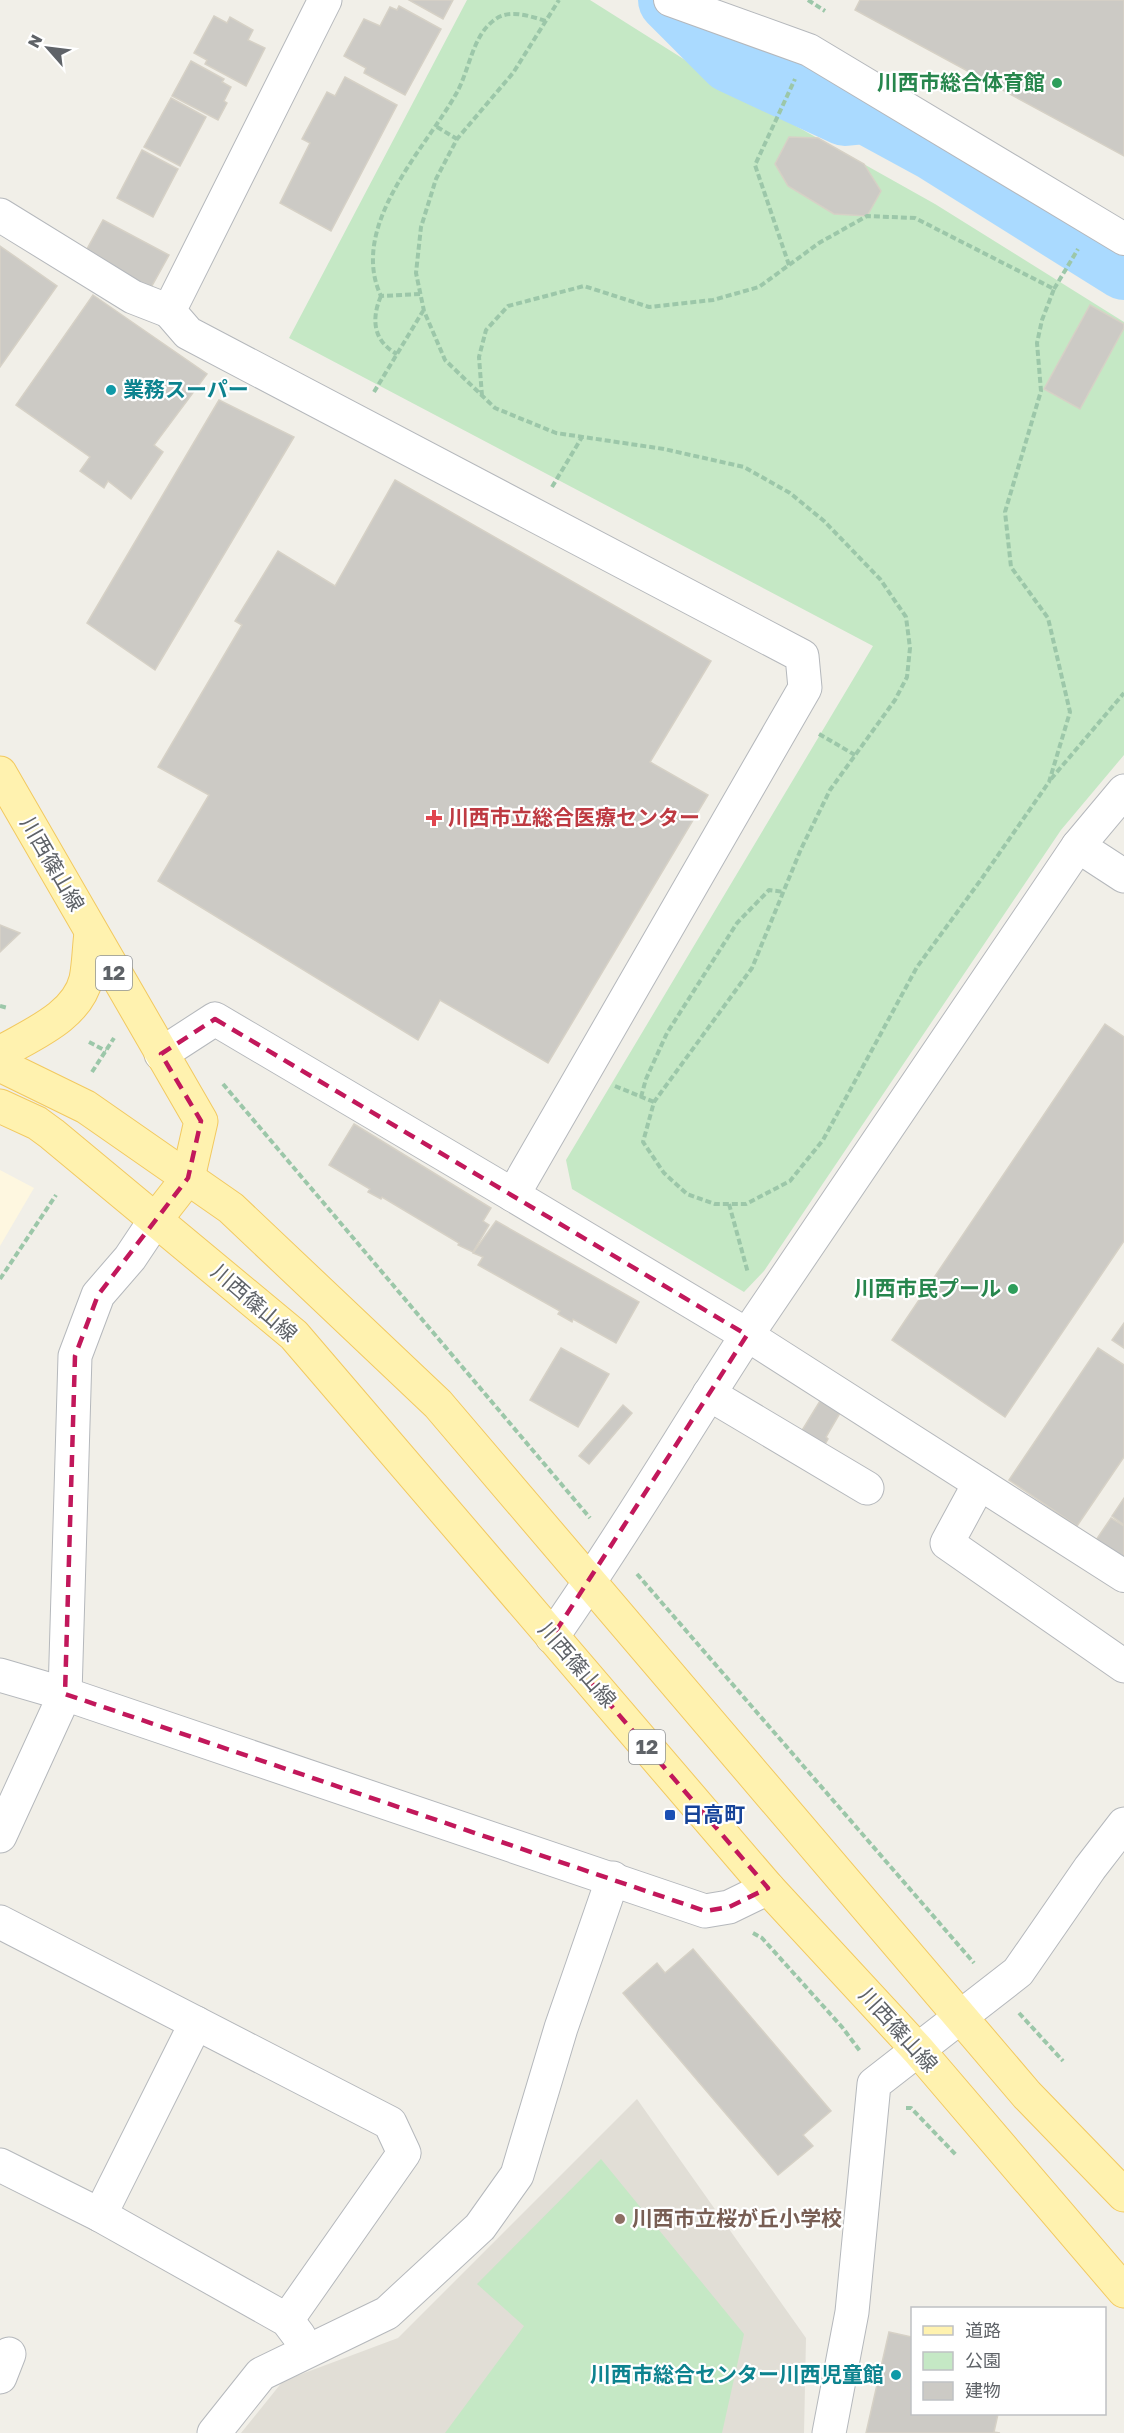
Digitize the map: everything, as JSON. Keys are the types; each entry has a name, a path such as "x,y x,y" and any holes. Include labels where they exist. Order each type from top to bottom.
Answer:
{"main road":[{"name":"川西篠山線","path":"0,773 201,1120 188,1178 156,1218"},
{"name":"12","path":"0,1053 65,1013 77,1000 86,980 91,933"},
{"path":"0,1065 86,1107 231,1208 438,1404 1027,2095 1124,2195"},
{"name":"川西篠山線","path":"0,1106 37,1123 156,1218 294,1335 768,1888 918,2050 1124,2291"}],"street":[{"path":"169,311 325,0"},
{"path":"685,5 808,50 1124,239"},
{"path":"0,215 133,297 169,311 188,333 802,657 805,688 513,1195"},
{"path":"552,1637 591,1582 747,1335 1078,846 1124,792"},
{"path":"1078,846 1124,876"},
{"path":"161,1054 215,1019 747,1335 1124,1576"},
{"path":"0,1836 10,1792 65,1694 75,1356 98,1295 130,1258 156,1218"},
{"path":"709,1394 867,1488"},
{"path":"979,1484 947,1543 1124,1666"},
{"path":"0,1675 65,1694 705,1911 729,1906 768,1888"},
{"path":"829,2433 852,2312 874,2084 1018,1972 1090,1868 1124,1824"},
{"path":"214,2433 261,2374 387,2313 480,2227 517,2175 561,2028 613,1878"},
{"path":"0,1922 390,2122 404,2153 287,2320"},
{"path":"100,2215 196,2023"},
{"path":"0,2165 100,2215 287,2320 311,2350"}],"path":[{"path":"482,396 445,360 423,311 416,273 421,227 436,179 457,139 513,73 559,0"},
{"path":"808,0 825,11"},
{"path":"398,354 383,344 374,321 381,296 377,287 374,256 381,222 402,174 437,127 465,76 482,33 494,20 508,15 522,14 546,21"},
{"path":"789,265 755,165 796,78"},
{"path":"437,127 457,139"},
{"path":"1054,289 1077,251"},
{"path":"381,296 420,294"},
{"path":"373,396 423,311"},
{"path":"550,490 582,437"},
{"path":"1049,782 1124,693"},
{"path":"818,733 855,755"},
{"path":"641,1097 646,1079 667,1034 737,923 769,890 784,892"},
{"path":"90,1075 118,1032"},
{"path":"89,1042 106,1051"},
{"path":"613,1085 654,1102"},
{"path":"0,1280 56,1195"},
{"path":"729,1204 751,1284 747,1335"},
{"path":"745,1928 762,1938 828,2011 860,2049 860,2057"},
{"path":"897,2108 911,2108 956,2156"}],"highlighted area":[{"path":"215,1019 747,1335 552,1637 768,1888 729,1907 705,1911 65,1694 75,1356 98,1295 188,1178 201,1121 161,1054"}],"shaded area":[{"path":"0,1170 34,1188 0,1246"},
{"name":"川西市立桜が丘小学校","path":"637,2099 806,2338 804,2433 241,2433 283,2381 398,2338"}],"green space":[{"path":"467,0 590,0 739,94 935,204 1124,322 1124,755 1061,830 764,1271 744,1292 572,1189 566,1160 873,646 289,338"},
{"path":"601,2159 744,2334 722,2433 445,2433 524,2326 477,2284"}],"building":[{"path":"409,0 453,0 443,19"},
{"name":"川西市総合体育館","path":"860,0 1124,0 1124,156 855,10"},
{"path":"399,6 441,29 405,95 364,73 366,68 344,56 364,19 380,26 390,7 397,10"},
{"path":"214,16 227,23 230,17 253,30 248,40 265,48 246,86 205,64 207,60 194,53"},
{"path":"191,61 224,79 222,82 231,87 224,101 227,103 218,120 172,96"},
{"path":"345,77 397,105 331,231 280,203 310,143 302,139 327,92 335,96"},
{"path":"171,98 206,117 180,166 144,147"},
{"path":"789,137 818,138 864,164 881,191 867,216 834,214 788,186 775,164"},
{"path":"142,150 178,169 153,217 117,198"},
{"path":"103,220 169,255 148,293 82,258"},
{"path":"0,246 57,286 0,367"},
{"name":"業務スーパー","path":"93,295 207,374 154,445 163,452 131,499 108,481 104,488 80,471 90,457 16,405"},
{"path":"1090,305 1124,324 1124,328 1080,409 1044,389"},
{"path":"219,400 294,437 155,670 87,623"},
{"name":"川西市立総合医療センター","path":"395,480 711,661 650,762 708,795 548,1063 440,1000 418,1040 158,881 209,795 158,767 242,625 235,621 278,551 335,586"},
{"path":"0,925 20,933 0,952"},
{"path":"1105,1024 1124,1037 1124,1241 1005,1417 892,1340"},
{"path":"354,1124 491,1208 483,1221 489,1225 473,1252 382,1197 381,1199 368,1192 370,1189 329,1165"},
{"path":"496,1221 639,1302 616,1343 573,1319 572,1322 558,1314 560,1311 478,1265 483,1257 473,1253"},
{"path":"1124,1323 1124,1348 1112,1340"},
{"path":"561,1348 609,1374 578,1427 530,1400"},
{"path":"1098,1348 1124,1365 1124,1457 1077,1526 1009,1480"},
{"path":"820,1401 840,1413 826,1437 828,1439 824,1446 801,1432"},
{"path":"623,1405 632,1413 589,1464 579,1456"},
{"path":"1124,1498 1124,1525 1112,1516"},
{"path":"1111,1518 1124,1526 1124,1563 1094,1543"},
{"path":"693,1949 831,2111 803,2135 813,2146 778,2175 623,1993 657,1963 665,1973"},
{"name":"川西市総合センター川西児童館","path":"889,2332 911,2337 911,2415 998,2415 994,2432 1000,2433 866,2433"}],"waterway":[{"path":"670,0 731,61 845,114 866,112 934,149 1124,268"}],"place":[{"name":"川西市総合体育館","path":"1057,83"},
{"name":"業務スーパー","path":"111,390"},
{"name":"川西市立総合医療センター","path":"434,818"},
{"name":"川西市民プール","path":"1013,1289"},
{"name":"日高町","path":"670,1815"},
{"name":"川西市立桜が丘小学校","path":"620,2219"},
{"name":"川西市総合センター川西児童館","path":"896,2375"}]}
